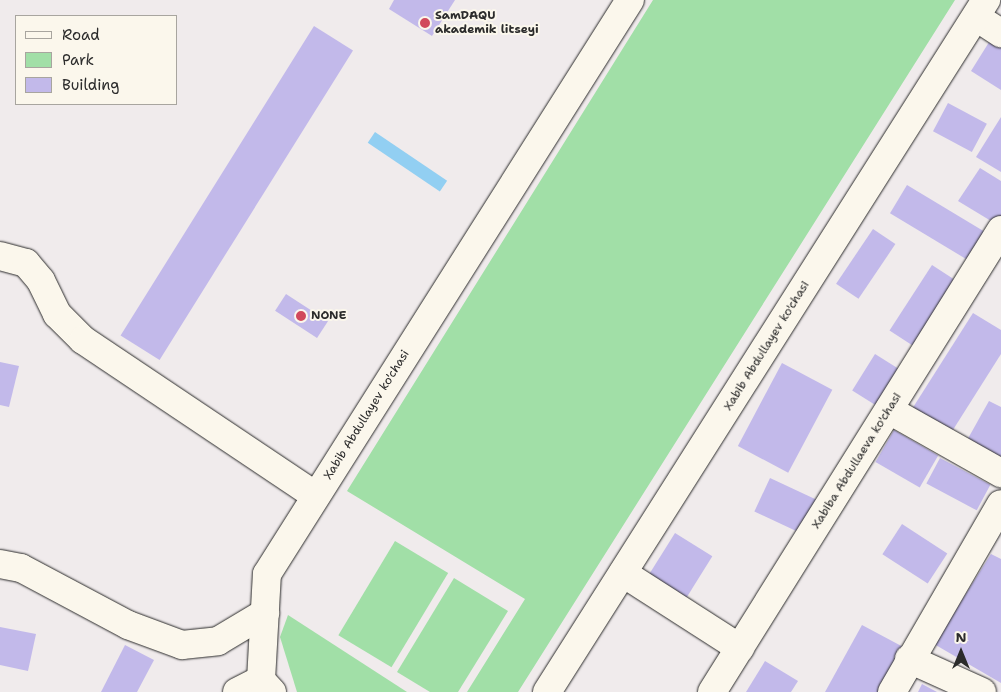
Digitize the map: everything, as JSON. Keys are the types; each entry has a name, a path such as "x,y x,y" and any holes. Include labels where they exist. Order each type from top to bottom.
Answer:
{"street":[{"name":"Xabib Abdullayev ko'chasi","path":"266,686 266,574 630,0"},
{"name":"Xabib Abdullayev ko'chasi","path":"548,692 981,8"},
{"path":"981,8 1001,33"},
{"name":"Xabiba Abdullaeva ko'chasi","path":"712,692 1001,230"},
{"path":"0,256 26,262 41,281 56,314 83,340 316,496"},
{"path":"889,410 1001,473"},
{"path":"892,692 909,659 1001,504"},
{"path":"0,564 21,568 128,625 182,645 218,641 265,613"},
{"path":"623,573 740,648"},
{"path":"909,659 982,692"},
{"path":"237,692 266,686"}],"green space":[{"path":"653,0 955,0 518,692 467,692 525,599 347,491"},
{"path":"395,541 448,573 391,667 338,635"},
{"path":"454,578 508,611 458,692 430,692 397,672"},
{"path":"288,615 407,692 297,692 280,637"}],"water":[{"path":"375,132 447,181 440,191 368,143"}],"building":[{"name":"SamDAQU akademik litseyi","path":"394,0 455,0 432,36 389,9"},
{"path":"314,26 353,50 160,360 121,336"},
{"path":"991,39 1001,45 1001,90 971,71"},
{"path":"948,103 987,124 972,152 933,131"},
{"path":"1001,117 1001,172 976,157"},
{"path":"980,168 1001,181 1001,216 996,224 958,201"},
{"path":"907,185 988,233 971,262 890,213"},
{"path":"873,229 895,244 858,299 836,284"},
{"path":"932,265 960,283 917,348 890,330"},
{"name":"NONE","path":"286,294 328,321 317,338 275,311"},
{"path":"973,313 1001,330 1001,354 951,433 912,409"},
{"path":"875,354 902,371 879,407 852,390"},
{"path":"0,362 19,366 9,407 0,405"},
{"path":"782,363 832,390 788,473 738,446"},
{"path":"989,401 1001,407 1001,460 966,442"},
{"path":"894,430 938,456 920,488 876,462"},
{"path":"940,458 990,485 977,510 926,484"},
{"path":"770,478 817,500 801,534 754,512"},
{"path":"902,524 947,553 928,584 882,554"},
{"path":"675,533 712,556 682,605 645,581"},
{"path":"991,554 1001,559 1001,683 934,644"},
{"path":"862,625 907,649 882,692 825,692"},
{"path":"0,627 36,634 28,671 0,665"},
{"path":"125,645 154,660 137,692 101,692"},
{"path":"765,661 798,681 791,692 746,692"},
{"path":"922,684 937,692 918,692"}],"place":[{"name":"SamDAQU akademik litseyi","path":"425,23"},
{"name":"NONE","path":"301,316"}]}
